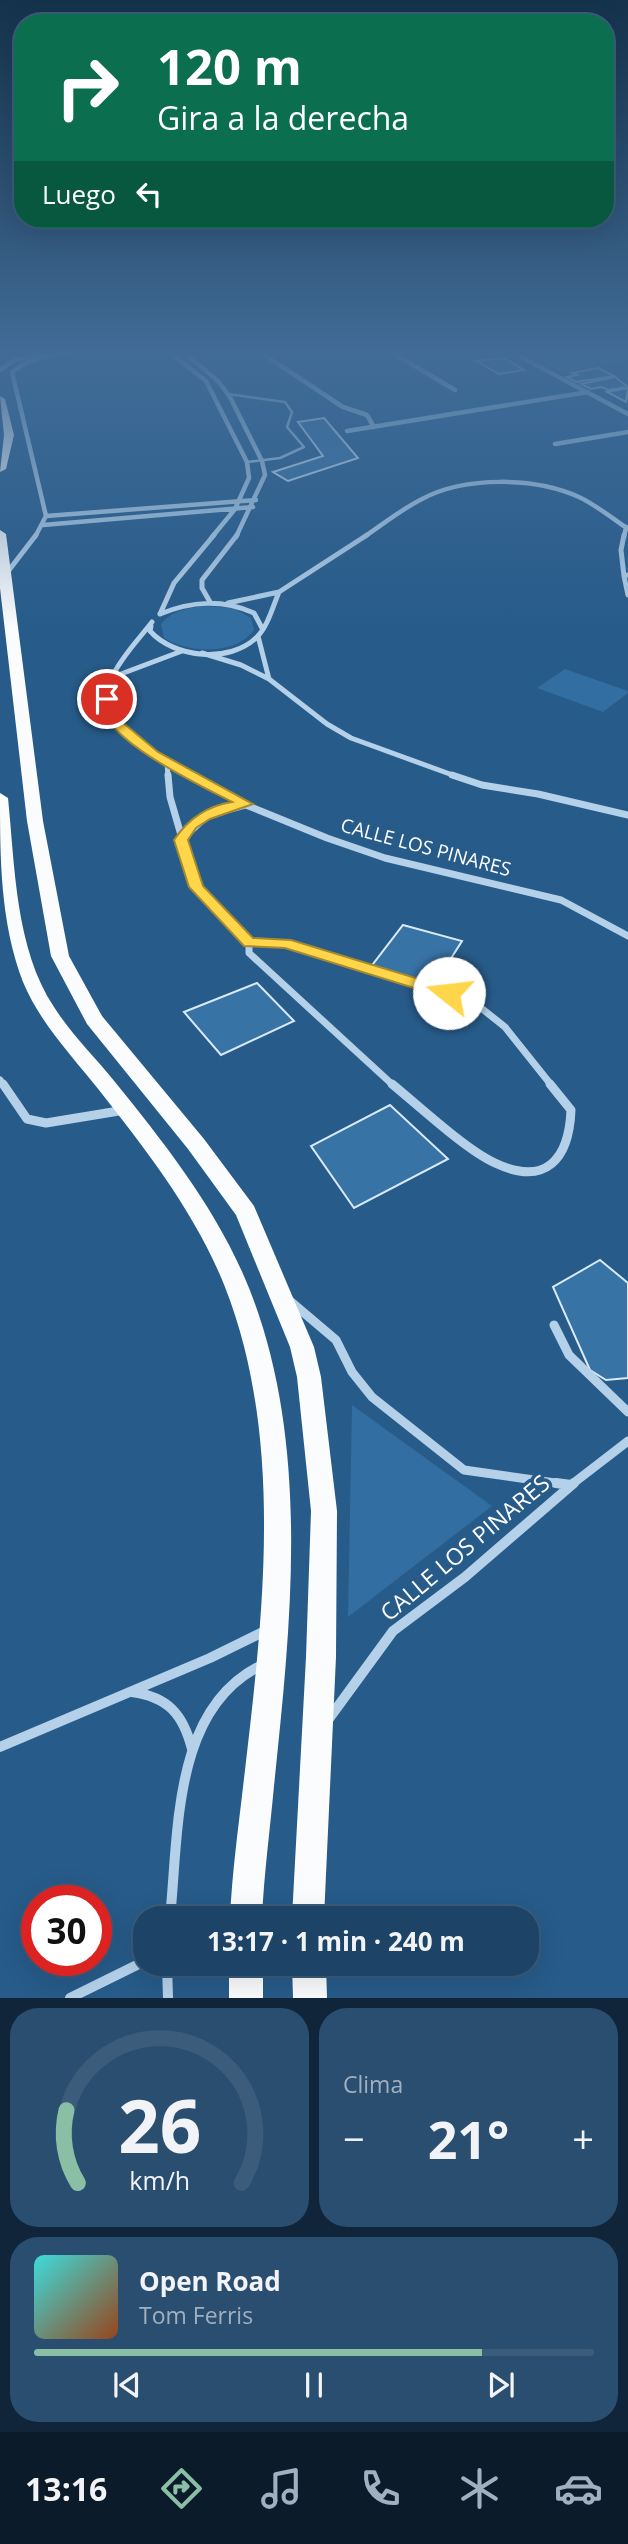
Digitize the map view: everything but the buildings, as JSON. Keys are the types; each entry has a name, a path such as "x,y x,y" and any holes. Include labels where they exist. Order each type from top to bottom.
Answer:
{"highway":[{"path":"0,469 3,443"},
{"path":"0,534 3,577 35,821 60,956 94,1019 196,1144 246,1212 302,1347 309,1377 324,1511 309,1906"},
{"path":"0,798 13,928 33,985 46,1009 159,1153 198,1214 236,1287 266,1395 272,1439 275,1502 271,1660 247,1906"},
{"path":"246,1976 246,1998"},
{"path":"309,1976 310,1998"}],"street":[{"path":"3,577 43,526 46,516 28,443"},
{"path":"160,614 174,583 240,501 248,478 247,462 237,443"},
{"path":"209,602 202,588 202,580 237,535 253,508 265,475 262,461 253,443"},
{"path":"555,444 559,443"},
{"path":"160,614 191,603 228,603 279,592 423,498 458,486 509,483 561,490 581,498 627,528 621,550 628,595"},
{"path":"46,516 256,500"},
{"path":"43,526 253,508"},
{"path":"202,653 236,648 258,636 279,592"},
{"path":"228,603 254,613 262,628"},
{"name":"CALLE LOS PINARES","path":"160,614 125,656 112,677 108,710 116,723 167,762 246,804 327,838 385,858 561,900 628,936"},
{"path":"152,622 150,631 155,639 183,651 202,653 241,665 269,679 327,724 398,756 482,785 538,793 628,815"},
{"path":"258,636 269,679"},
{"path":"112,677 183,651"},
{"path":"167,762 170,797 196,887 249,943 249,953 378,1073 495,1163 535,1171 549,1166 562,1155 570,1136 571,1110 505,1027 487,1010 471,1000 286,943 249,943"},
{"path":"181,840 191,826 205,816 224,808 246,804"},
{"path":"0,1080 27,1119 46,1123 125,1110"},
{"path":"280,1293 336,1340 352,1372 372,1397 464,1470 571,1485"},
{"path":"554,1325 569,1355 628,1412"},
{"name":"CALLE LOS PINARES","path":"317,1734 393,1631 465,1577 571,1485 628,1441"},
{"path":"0,1747 210,1658 272,1628"},
{"path":"172,1906 192,1749 203,1719 220,1693 243,1674 271,1660"},
{"path":"128,1691 152,1693 173,1705 187,1724 192,1749"},
{"path":"70,1998 133,1967"},
{"path":"167,1976 168,1998"}],"lane":[{"path":"247,462 287,456 304,447 301,443"}],"shaded area":[{"path":"205,606 233,608 251,618 254,630 246,638 224,648 186,647 164,638 161,624 166,619 181,610"},
{"path":"565,669 628,693 603,712 537,688"},
{"path":"352,1405 492,1506 348,1617"}],"route":[{"path":"107,699 108,710 116,723 153,754 246,804 224,808 205,816 191,826 181,840 196,887 249,943 286,943 337,961 449,993"}]}
